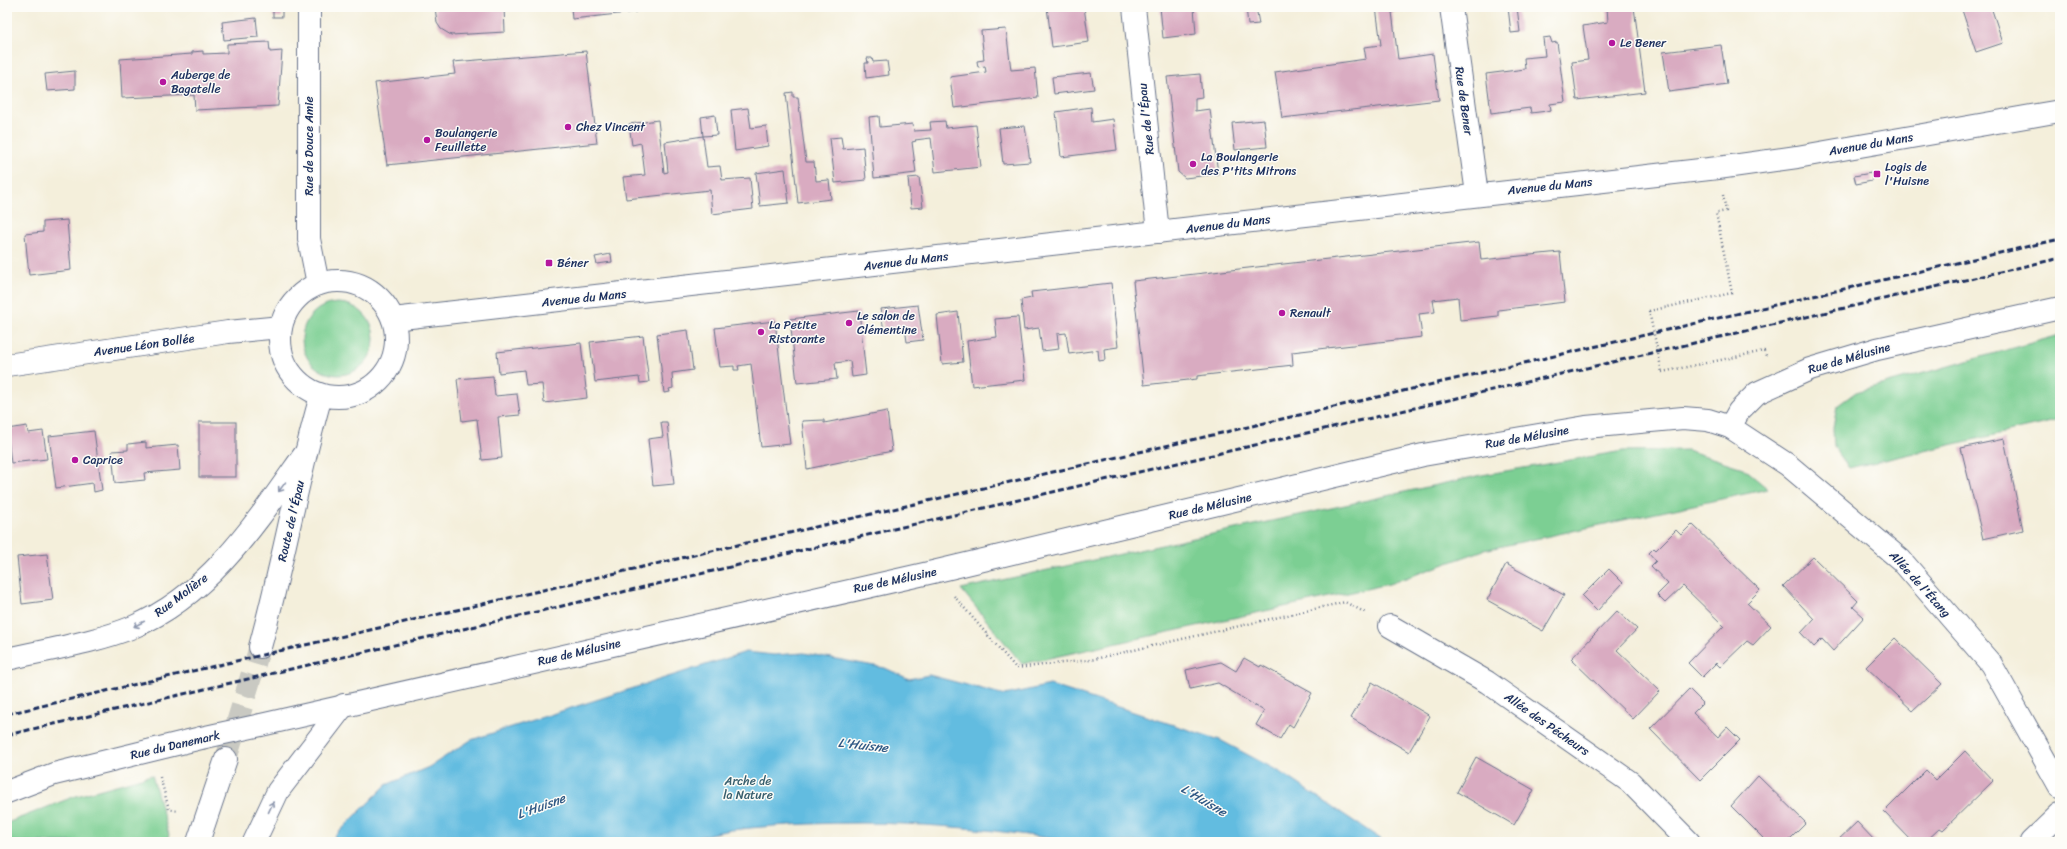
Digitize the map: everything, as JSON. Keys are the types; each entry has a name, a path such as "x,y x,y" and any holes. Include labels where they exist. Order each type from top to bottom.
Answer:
{"street":[{"name":"Rue de Douce Amie","path":"309,7 309,239 318,284"},
{"name":"Rue de l'Épau","path":"1134,7 1158,232"},
{"name":"Rue de Bener","path":"1451,7 1477,194"},
{"name":"Avenue du Mans","path":"393,320 1477,194 1718,168 1797,157 2060,111"},
{"path":"334,281 351,282 370,290 386,305 393,320 397,337 395,354 388,371 377,384 362,393 345,398 321,396 300,384 289,372 282,357 279,342 281,327 288,308 294,300 318,284 334,281"},
{"name":"Rue de Mélusine","path":"344,705 933,572 1423,456 1534,435 1586,427 1683,418 1708,420 1730,427 1740,411 1757,393 1810,369 1877,349 2060,308"},
{"name":"Avenue Léon Bollée","path":"7,364 228,332 281,327"},
{"name":"Route de l'Épau","path":"260,647 280,568 304,455 321,396"},
{"name":"Allée de l'Étang","path":"1730,427 1788,465 1901,560 1991,664 2060,787"},
{"name":"Rue Molière","path":"7,659 103,636 133,627 162,612 191,590 226,559 250,530 304,455"},
{"name":"Allée des Pécheurs","path":"1390,626 1487,682 1630,782 1689,842"},
{"path":"254,842 278,791 344,705"},
{"name":"Rue du Danemark","path":"7,792 54,774 152,749 344,705"},
{"path":"198,842 224,767"},
{"path":"2031,842 2060,814"}],"path":[{"path":"1718,168 1726,211 1716,213 1732,293 1649,310 1662,372 1764,351"},
{"path":"933,572 1016,668 1090,660 1345,602 1390,626"},
{"path":"152,749 169,809"}],"green space":[{"path":"338,303 358,309 368,319 374,339 368,359 358,369 338,375 318,369 308,359 302,339 308,319 318,309"},
{"path":"2060,335 2060,420 1849,468 1834,447 1833,428 1837,406 1856,392"},
{"path":"1687,450 1743,468 1768,489 1484,550 1389,584 1022,664 961,589 1482,475 1623,451"},
{"path":"152,775 169,835 166,842 7,842 7,823 73,797"}],"water":[{"name":"L'Huisne","path":"746,652 774,655 804,653 885,668 909,679 929,675 1005,695 1050,685 1220,740 1282,773 1385,842 1073,842 1031,835 945,826 859,823 774,826 731,830 675,842 332,842 335,836 386,785 429,767 471,740"}],"building":[{"path":"273,7 282,7 282,17 273,17"},
{"path":"435,7 504,7 505,32 451,35 441,29 437,23"},
{"path":"571,7 636,7 636,12 572,19"},
{"path":"1047,7 1084,7 1089,42 1052,47"},
{"path":"1160,7 1194,7 1196,34 1163,38"},
{"path":"1246,7 1256,7 1259,24 1248,25"},
{"path":"1376,7 1429,7 1392,12 1398,59 1433,54 1439,100 1282,118 1275,72 1366,59 1364,47 1381,45"},
{"path":"1508,7 1517,7 1520,32 1511,33"},
{"name":"Le Bener","path":"1607,7 1634,7 1645,92 1577,100 1572,62 1588,60 1583,26 1608,22"},
{"path":"1961,7 1991,7 2003,43 1976,52"},
{"path":"256,18 258,37 224,40 222,22"},
{"path":"1006,29 1011,70 1035,68 1038,98 954,108 950,77 986,72 985,66 978,67 977,61 984,60 981,31"},
{"path":"1550,37 1552,43 1557,42 1565,102 1550,104 1551,110 1547,111 1531,113 1530,108 1491,113 1486,74 1525,69 1524,58 1545,56 1543,38"},
{"path":"269,42 270,52 282,51 278,106 195,110 194,95 122,98 120,59 192,54 192,52 203,51 203,54 227,53 227,44"},
{"path":"1721,45 1727,84 1669,92 1663,52"},
{"path":"586,51 597,143 387,165 375,83 455,74 453,62"},
{"path":"867,58 872,58 873,62 887,61 889,75 866,78 865,63 868,63"},
{"path":"75,71 75,89 47,91 45,74"},
{"path":"1091,73 1094,89 1054,94 1052,77"},
{"path":"1200,74 1202,97 1195,98 1195,111 1210,109 1218,174 1185,178 1178,172 1167,77"},
{"path":"793,92 793,97 798,97 806,162 814,162 816,181 829,180 831,199 798,203 786,93"},
{"path":"1091,107 1092,122 1113,119 1117,150 1061,157 1056,112"},
{"path":"748,108 751,128 766,126 768,146 735,151 731,110"},
{"path":"715,115 717,135 703,136 701,117"},
{"path":"879,116 880,127 913,124 914,131 931,130 930,122 945,121 946,128 976,125 981,167 935,172 931,138 915,140 916,141 912,142 916,173 874,178 869,117"},
{"path":"658,120 664,173 668,172 665,142 703,136 707,167 720,166 722,180 750,178 753,209 712,214 710,190 626,199 623,177 645,175 641,143 632,145 629,124"},
{"path":"1264,120 1267,147 1235,150 1232,123"},
{"path":"1025,126 1030,162 1003,164 999,128"},
{"path":"841,137 843,149 863,147 866,180 835,183 830,138"},
{"path":"785,169 789,203 760,206 756,173"},
{"path":"1871,173 1872,181 1856,184 1854,176"},
{"path":"919,177 923,207 911,208 908,178"},
{"path":"67,220 71,270 29,275 25,234 43,232 43,222"},
{"name":"Renault","path":"1479,242 1481,260 1560,252 1565,302 1498,310 1498,316 1460,320 1458,297 1433,300 1435,312 1419,314 1422,337 1292,352 1293,365 1197,376 1197,379 1144,385 1133,281"},
{"path":"611,254 612,262 597,264 595,257"},
{"path":"1111,283 1118,347 1104,349 1105,360 1099,361 1098,350 1069,354 1066,333 1057,334 1059,349 1042,351 1039,328 1024,330 1021,300 1032,298 1031,292"},
{"path":"918,305 923,340 907,342 905,327 884,330 880,309"},
{"path":"859,311 866,375 852,377 850,361 835,363 837,379 797,383 790,319"},
{"path":"958,312 963,362 942,364 937,315"},
{"path":"1018,317 1025,380 972,386 967,341 997,337 995,319"},
{"path":"775,321 790,444 761,447 751,364 738,366 739,370 734,370 734,366 720,367 715,328"},
{"path":"688,330 693,370 672,373 673,388 669,389 670,392 664,393 657,334"},
{"path":"643,336 649,382 640,383 639,377 595,382 590,342"},
{"path":"581,343 587,398 544,403 542,384 526,385 524,370 499,373 497,352"},
{"path":"493,376 495,396 517,394 520,415 498,417 502,458 482,460 477,419 462,421 457,379"},
{"path":"887,411 892,451 807,469 802,421 824,420 824,423"},
{"path":"199,422 236,422 236,477 199,477"},
{"path":"661,422 667,422 674,484 653,486 648,439 663,437"},
{"path":"27,426 28,433 43,431 47,459 11,463 7,429"},
{"name":"Caprice","path":"94,431 102,490 94,492 93,483 56,488 49,436"},
{"path":"2004,439 2023,530 1983,539 1961,448"},
{"path":"146,442 146,448 178,445 180,470 144,473 145,480 115,483 112,451 128,450 128,444"},
{"path":"1692,524 1760,590 1747,603 1771,626 1753,645 1747,641 1720,667 1716,663 1702,677 1688,663 1724,626 1683,586 1665,603 1657,595 1668,584 1651,566 1656,561 1649,553 1654,548 1656,550 1676,530 1681,535"},
{"path":"47,554 53,600 22,604 17,557"},
{"path":"1813,557 1858,601 1853,607 1864,617 1833,651 1822,639 1814,647 1801,633 1814,619 1783,586"},
{"path":"1506,564 1564,595 1543,631 1487,600"},
{"path":"1609,569 1623,583 1597,611 1582,596"},
{"path":"1617,611 1637,629 1617,650 1660,691 1633,719 1571,659"},
{"path":"1895,638 1942,684 1913,711 1866,667"},
{"path":"1244,658 1260,667 1261,665 1312,693 1293,727 1289,724 1280,739 1256,725 1264,711 1218,683 1190,689 1186,670 1221,662 1236,671"},
{"path":"1372,682 1430,716 1409,752 1351,718"},
{"path":"1689,689 1703,703 1693,713 1718,737 1727,727 1740,740 1700,780 1650,729"},
{"path":"1965,751 1993,781 1943,830 1940,828 1925,842 1913,842 1884,812 1926,770 1936,780"},
{"path":"1476,757 1534,790 1514,825 1457,792"},
{"path":"1758,776 1806,823 1787,842 1767,842 1731,806"},
{"path":"1857,822 1876,842 1836,842"}],"tunnel":[{"path":"226,759 260,647"}],"railway":[{"path":"7,714 2060,239"},
{"path":"7,735 2060,258"}],"place":[{"name":"Le Bener","path":"1612,43"},
{"name":"Auberge de Bagatelle","path":"163,82"},
{"name":"Chez Vincent","path":"568,127"},
{"name":"Boulangerie Feuillette","path":"427,140"},
{"name":"La Boulangerie des P'tits Mitrons","path":"1193,164"},
{"name":"Logis de l'Huisne","path":"1877,174"},
{"name":"Béner","path":"549,263"},
{"name":"Renault","path":"1282,313"},
{"name":"Le salon de Clémentine","path":"849,323"},
{"name":"La Petite Ristorante","path":"761,332"},
{"name":"Caprice","path":"75,460"}],"park label":[{"name":"Arche de la Nature","path":"748,788"}]}
